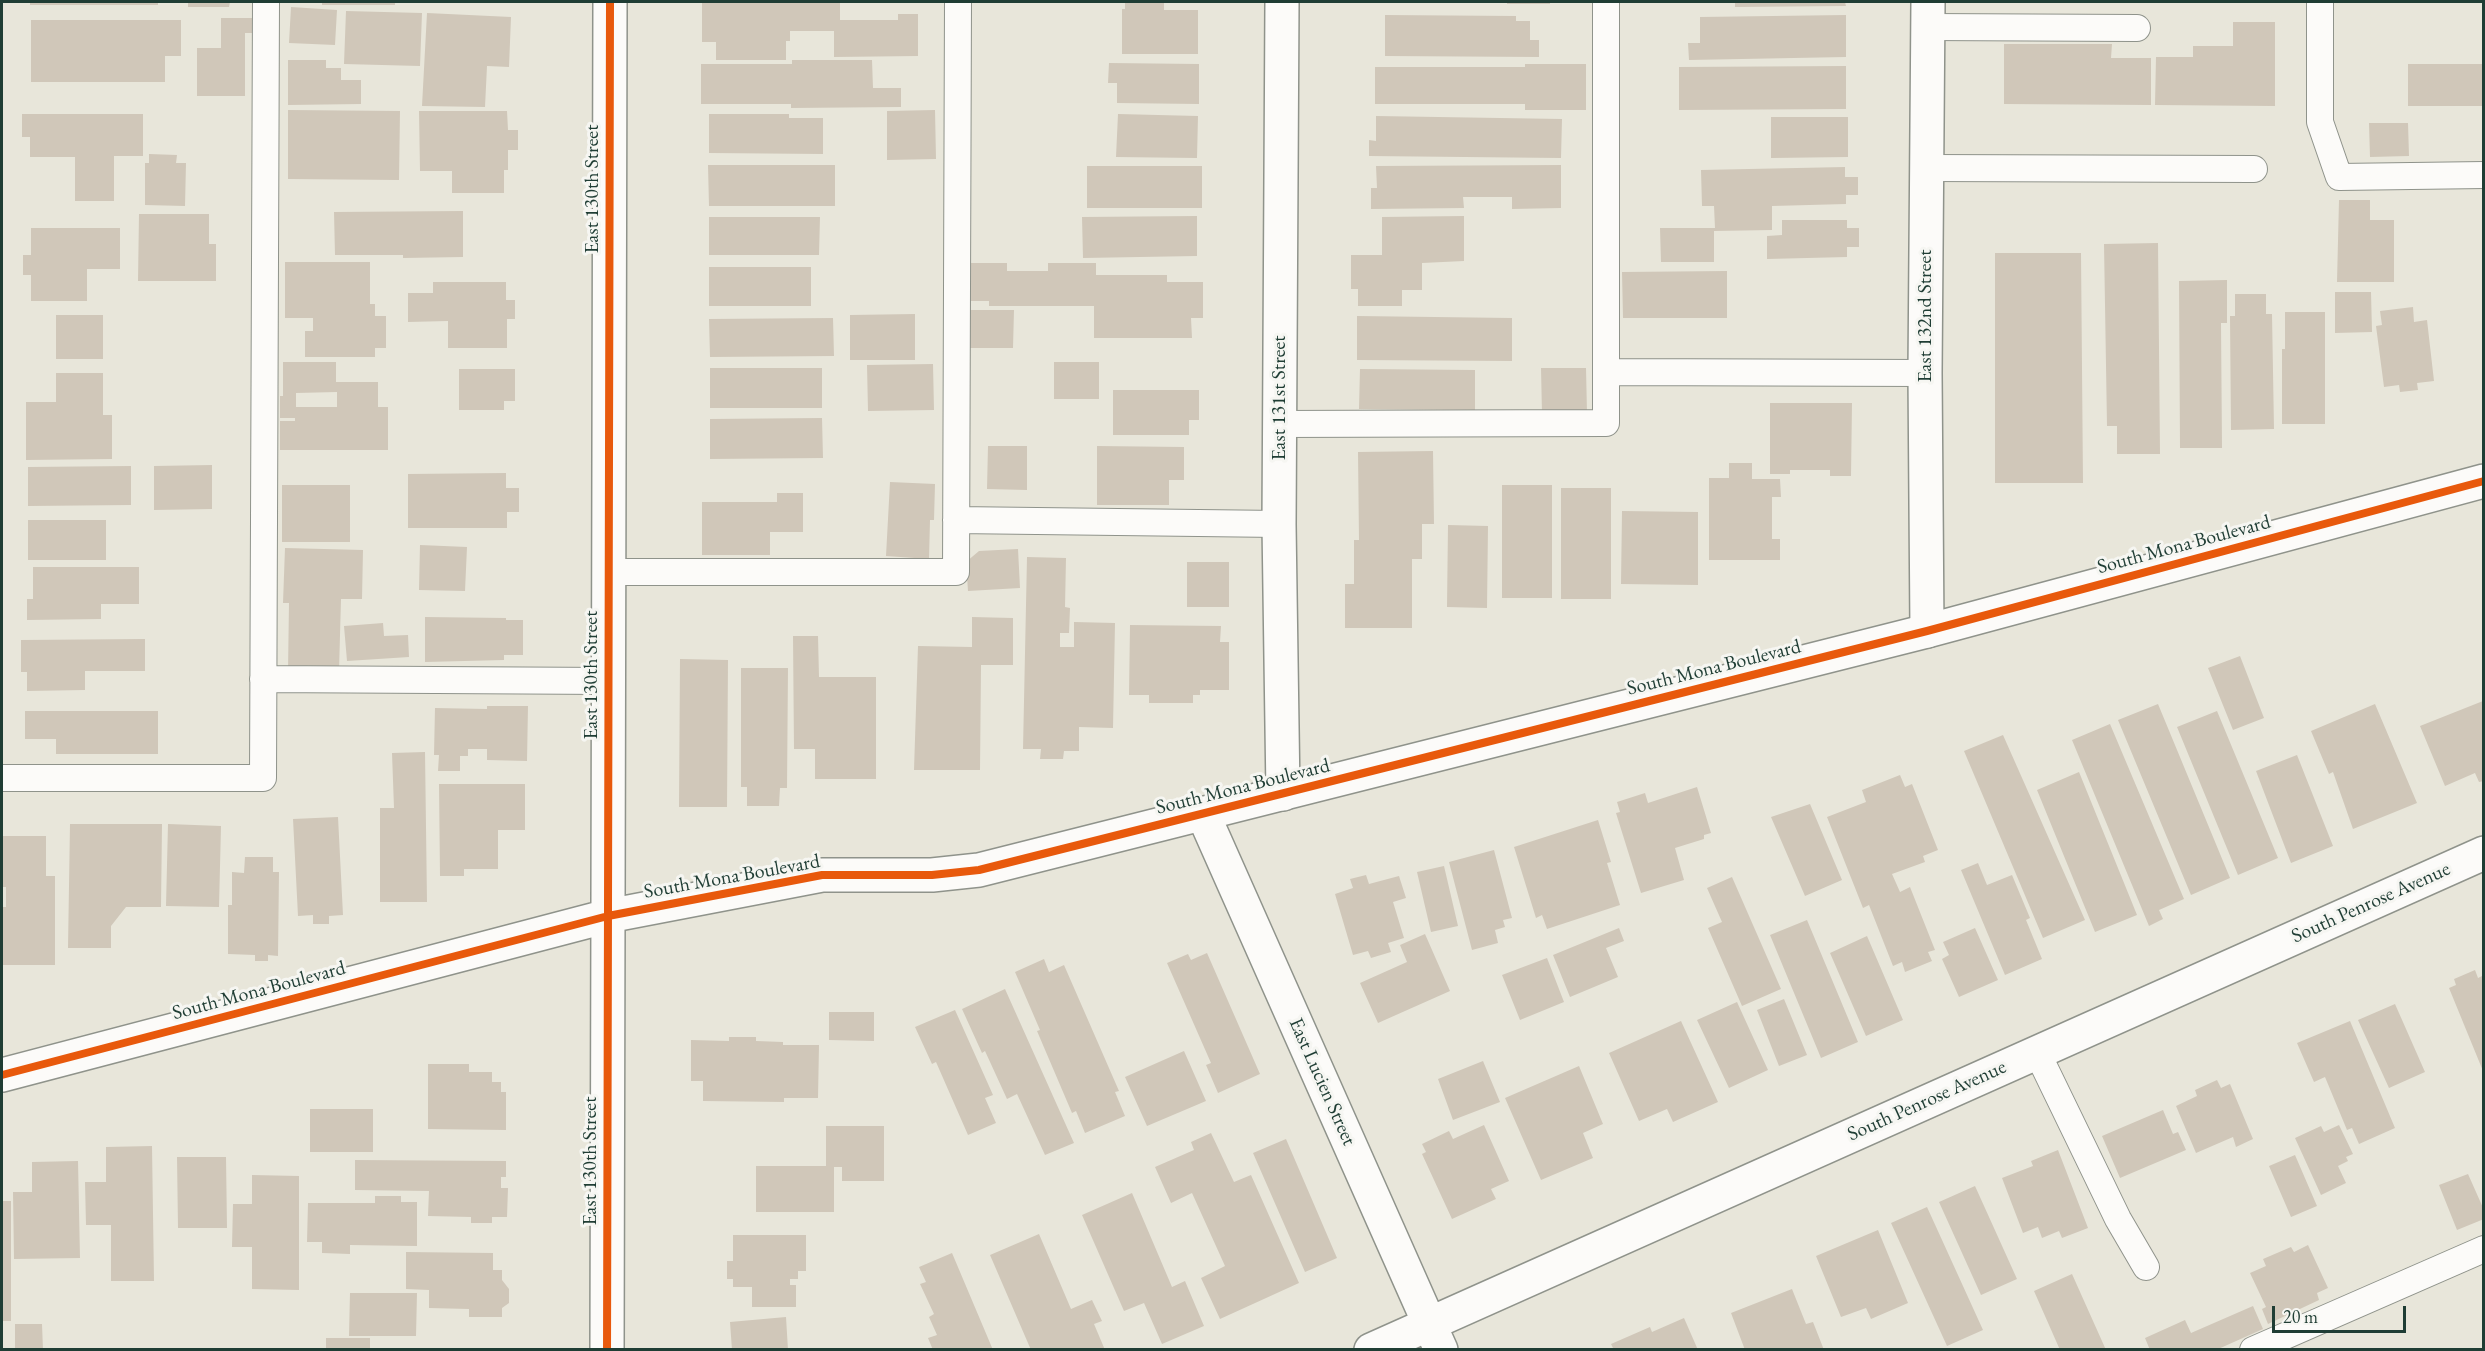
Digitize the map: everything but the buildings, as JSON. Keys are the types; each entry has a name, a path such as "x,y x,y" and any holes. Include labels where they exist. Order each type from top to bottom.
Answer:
{"street":[{"name":"East 130th Street","path":"607,1350 610,2"},
{"name":"East 131st Street","path":"1282,2 1279,525 1283,794"},
{"name":"East 132nd Street","path":"1927,631 1925,373 1928,14"},
{"name":"South Mona Boulevard","path":"2,1076 608,916 822,875 932,875 979,870 1927,631 2484,481"},
{"name":"East Lucien Street","path":"1203,814 1435,1337"},
{"name":"South Penrose Avenue","path":"1371,1350 1435,1337 2037,1052 2484,853"}],"lane":[{"path":"2,778 263,778 266,2"},
{"path":"609,572 956,572 958,2"},
{"path":"1279,424 1606,423 1606,2"},
{"path":"2320,2 2320,122 2339,177 2484,175"},
{"path":"1928,14 2138,28"},
{"path":"1927,168 2254,170"},
{"path":"1606,372 1925,373"},
{"path":"956,520 1279,525"},
{"path":"263,679 609,681"},
{"path":"2037,1052 2118,1219 2146,1267"},
{"path":"2253,1350 2484,1249"}],"cycle path":[{"path":"607,1350 610,2"},
{"path":"2,1075 608,916 822,875 932,875 979,870 1927,631 2484,481"}]}
